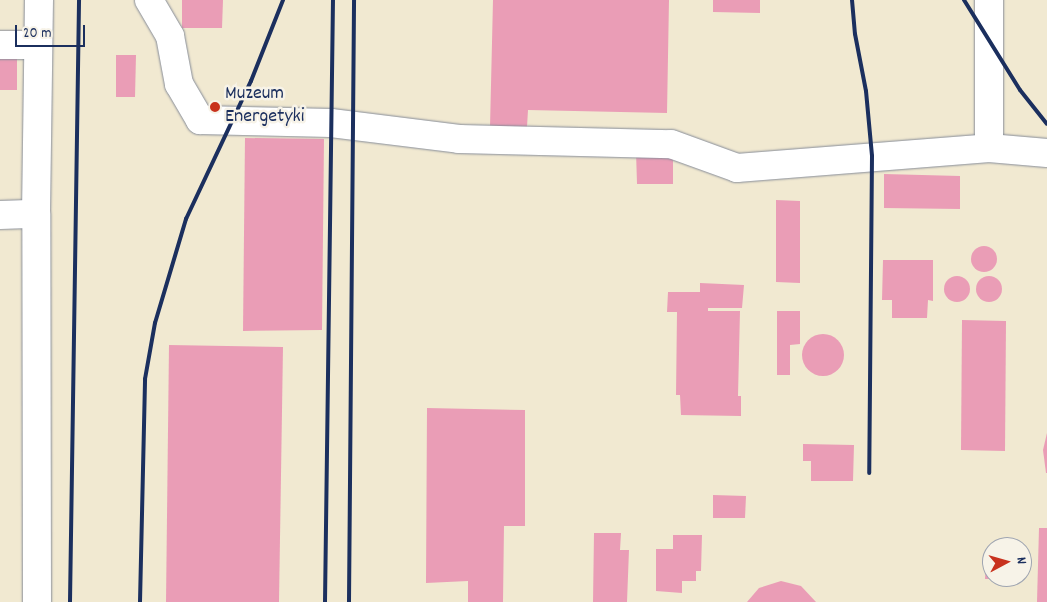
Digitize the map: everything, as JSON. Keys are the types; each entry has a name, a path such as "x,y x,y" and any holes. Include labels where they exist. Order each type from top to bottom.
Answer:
{"street":[{"path":"37,602 36,214 39,0"},
{"path":"149,0 170,36 179,84 200,120 331,123 459,139 671,144 737,168 989,148 1047,153"},
{"path":"989,0 989,148"},
{"path":"0,45 38,46"},
{"path":"0,215 36,214"}],"building":[{"path":"182,0 223,0 222,28 182,28"},
{"path":"493,0 669,0 667,113 528,110 527,127 490,127"},
{"path":"713,0 760,0 760,13 713,12"},
{"path":"116,55 136,55 135,97 116,97"},
{"path":"0,59 17,59 17,90 0,90"},
{"path":"245,138 324,139 322,330 243,331"},
{"path":"636,152 673,152 673,184 637,184"},
{"path":"884,174 960,176 960,209 884,208"},
{"path":"776,200 800,201 800,283 776,282"},
{"path":"984,246 993,250 997,259 993,268 984,272 975,268 971,259 975,250"},
{"path":"883,260 933,260 933,301 928,300 927,318 892,318 892,300 882,300"},
{"path":"957,276 966,280 970,289 966,298 957,302 948,298 944,289 948,280"},
{"path":"989,276 998,280 1002,289 998,298 989,302 980,298 976,289 980,280"},
{"path":"700,283 744,285 742,308 708,308 708,311 740,311 738,396 741,396 741,416 681,415 680,395 676,395 677,312 667,312 668,292 700,292"},
{"path":"777,311 800,311 800,344 790,345 790,375 777,375"},
{"path":"962,320 1006,321 1005,451 961,450"},
{"path":"827,334 835,337 841,343 844,355 841,367 835,373 819,376 811,373 805,367 802,351 805,343 811,337"},
{"path":"169,345 283,347 279,602 166,602"},
{"path":"427,408 525,410 525,526 504,526 503,602 468,602 468,581 426,583"},
{"path":"1047,433 1047,473 1046,473 1043,450"},
{"path":"803,444 854,445 853,481 811,481 811,461 803,461"},
{"path":"713,495 746,496 745,518 713,518"},
{"path":"1039,528 1047,528 1047,602 1037,602"},
{"path":"594,533 621,533 620,550 629,550 627,602 593,602"},
{"path":"673,535 702,535 701,571 696,571 696,581 682,581 682,593 656,591 656,549 673,549"},
{"path":"781,581 801,586 816,602 747,602 759,588"}],"railway":[{"path":"70,602 79,0"},
{"path":"140,602 145,379 155,323 186,219 251,81 283,0"},
{"path":"325,602 333,0"},
{"path":"349,602 354,0"},
{"path":"852,0 855,34 866,91 872,156 869,473"},
{"path":"964,0 1020,90 1047,124"}],"place":[{"name":"Muzeum Energetyki","path":"215,107"}]}
